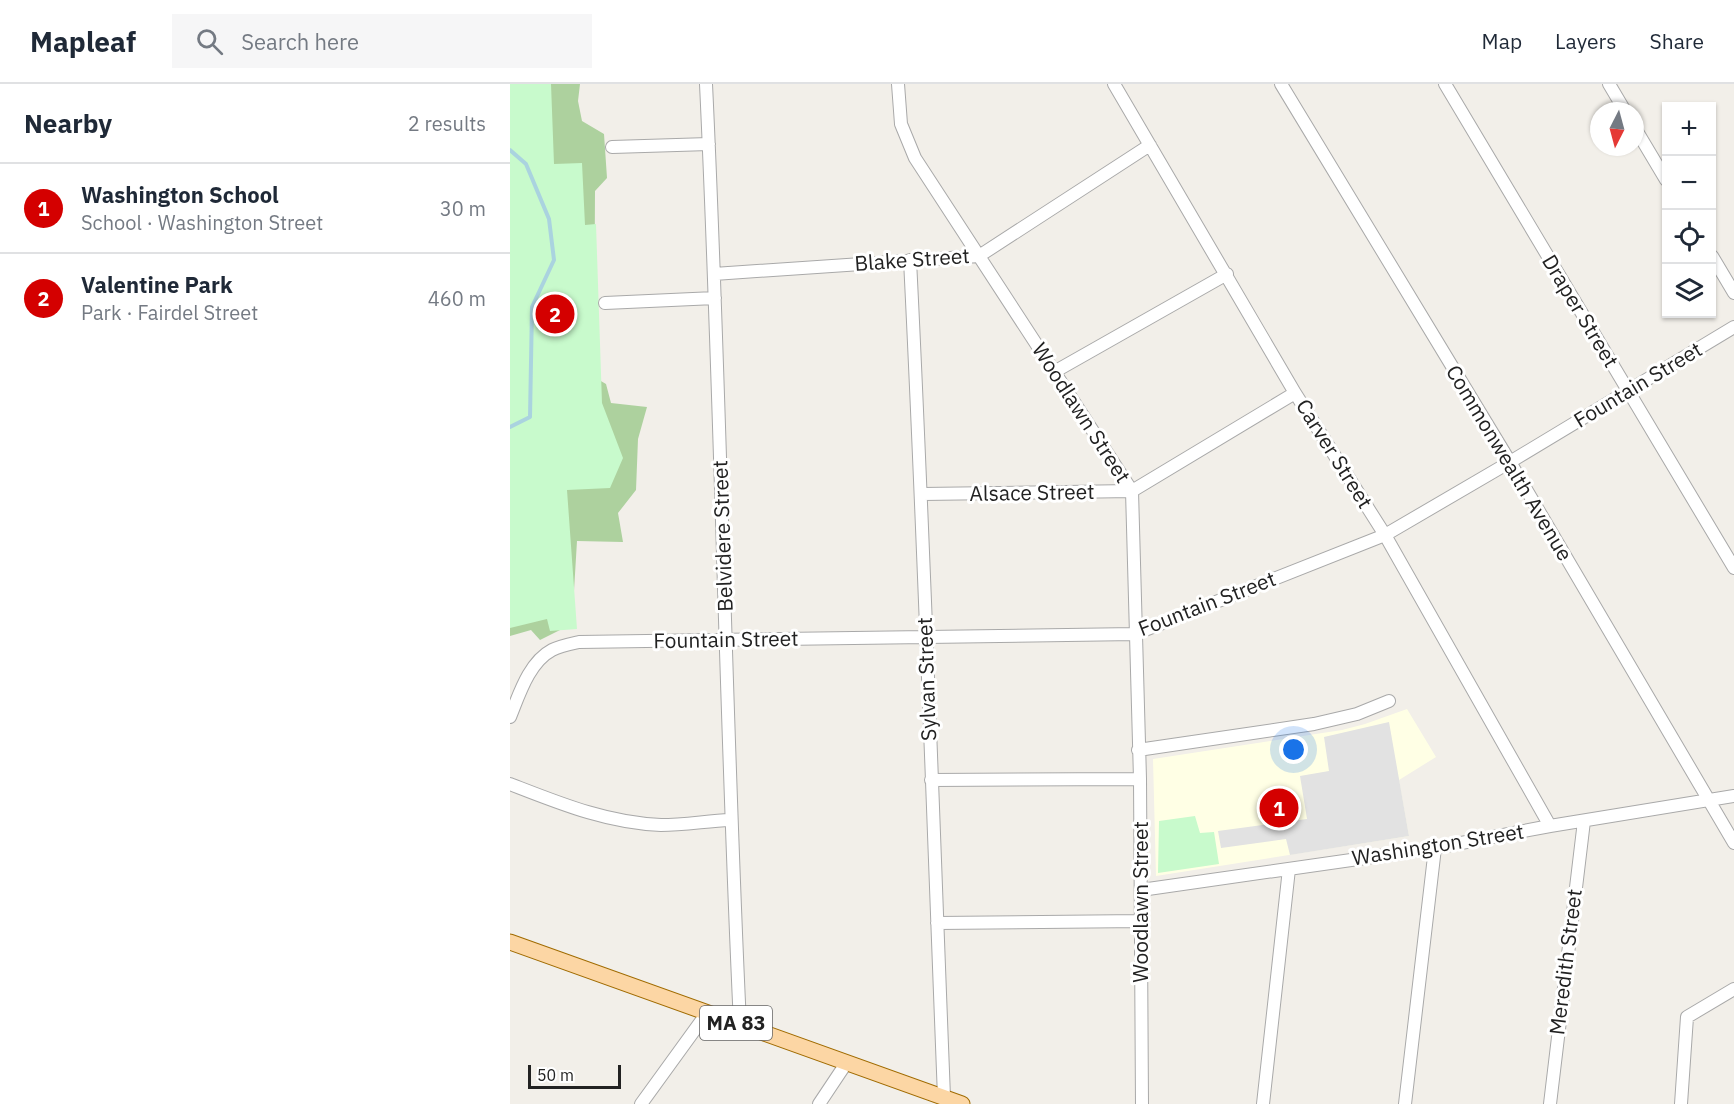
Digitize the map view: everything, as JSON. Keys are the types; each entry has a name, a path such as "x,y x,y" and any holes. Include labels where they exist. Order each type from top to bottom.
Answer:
{"main road":[{"name":"MA 83","path":"510,942 962,1104"}],"street":[{"name":"Belvidere Street","path":"706,84 727,639 730,820 740,1024"},
{"name":"Woodlawn Street","path":"898,84 899,117 915,158 1132,491 1140,779 1142,1104"},
{"name":"Carver Street","path":"1114,84 1227,273 1295,393 1385,535 1550,826"},
{"name":"Commonwealth Avenue","path":"1281,84 1510,462 1734,843"},
{"name":"Draper Street","path":"1445,84 1734,568"},
{"path":"1609,84 1620,102"},
{"path":"1644,143 1662,173"},
{"path":"612,147 709,144"},
{"name":"Blake Street","path":"714,274 979,256 1150,145"},
{"name":"Sylvan Street","path":"910,260 922,494 944,1097"},
{"path":"1716,262 1734,293"},
{"path":"1054,372 1227,273"},
{"path":"605,303 715,297"},
{"name":"Fountain Street","path":"510,717 523,686 536,666 551,650 579,642 1135,634 1385,535 1734,327"},
{"path":"1132,491 1295,393"},
{"name":"Alsace Street","path":"922,494 1132,491"},
{"path":"1138,750 1314,724 1357,714 1389,701"},
{"path":"931,780 1140,779"},
{"path":"510,784 579,810 620,820 662,825 730,820"},
{"name":"Washington Street","path":"1141,890 1435,848 1550,826 1734,796"},
{"name":"Meredith Street","path":"1550,1104 1584,821"},
{"path":"1405,1104 1435,848"},
{"path":"1263,1104 1289,869"},
{"path":"937,923 1142,921"},
{"path":"1680,1104 1687,1017 1734,989"},
{"path":"641,1104 707,1012"},
{"path":"819,1104 847,1062"}],"shaded area":[{"path":"1407,709 1436,757 1399,780 1409,836 1156,876 1153,759 1342,730"},
{"path":"1389,722 1409,836 1290,855 1286,839 1221,848 1218,831 1307,819 1300,776 1329,771 1324,737"}],"green space":[{"path":"510,84 580,84 578,101 582,121 604,134 607,178 595,191 594,377 606,384 611,403 647,407 638,439 636,490 618,513 623,542 577,541 572,624 540,640 531,630 510,636"},
{"path":"510,84 551,84 554,164 582,163 585,225 596,224 602,403 623,458 610,488 567,490 577,629 550,631 547,619 510,628"},
{"path":"1195,816 1200,833 1214,832 1219,864 1158,873 1159,821"}],"waterway":[{"path":"510,150 526,164 549,219 554,260 532,307 530,417 510,427"}],"place":[{"name":"Valentine Park","path":"555,314"},
{"name":"Washington School","path":"1279,808"}]}
